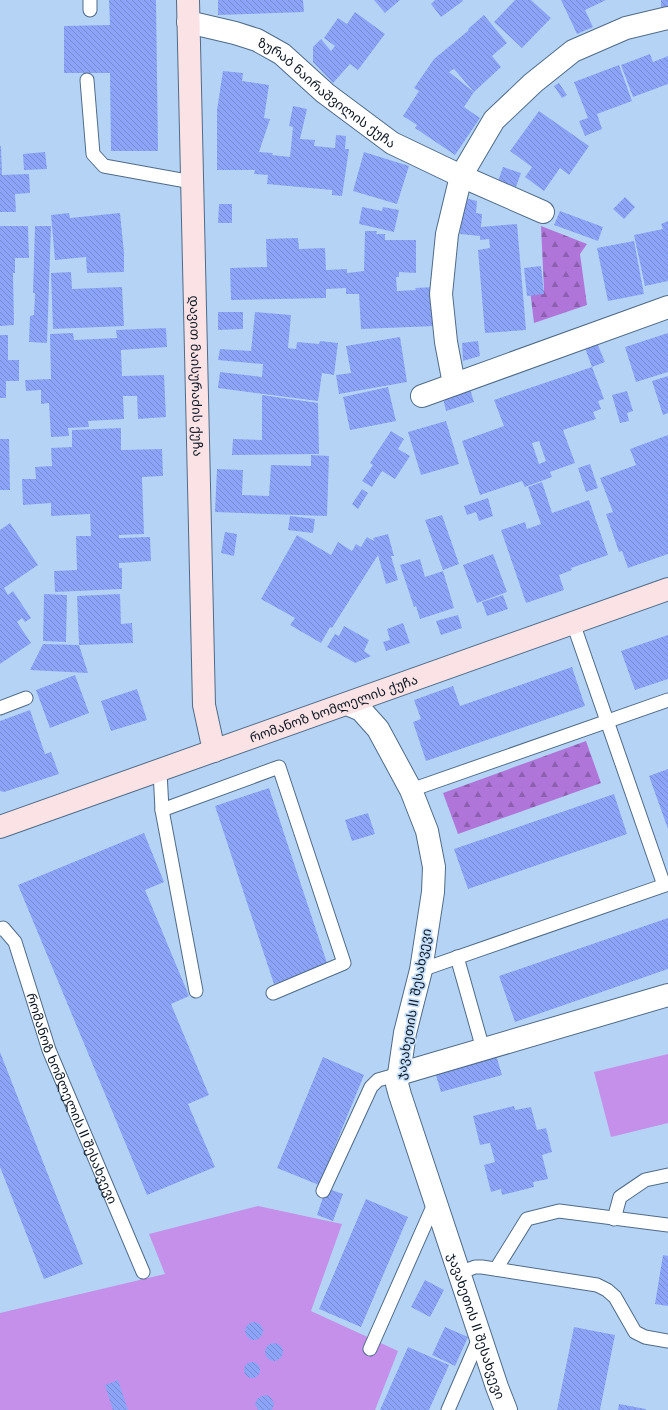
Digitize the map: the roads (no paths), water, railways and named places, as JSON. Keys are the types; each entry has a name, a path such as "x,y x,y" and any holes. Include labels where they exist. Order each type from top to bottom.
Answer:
{"street":[{"name":"დავით მაისურაძის ქუჩა","path":"188,0 204,705 214,751"},
{"path":"454,384 446,342 441,294 447,234 461,176 494,120 533,83 573,51 626,28 668,18"},
{"name":"ზურაბ ნაირაშვილის ქუჩა","path":"188,22 258,40 282,54 325,93 392,143 461,176 543,212"},
{"path":"422,396 668,307"},
{"name":"რომანოზ ხომლელის ქუჩა","path":"0,828 668,590"},
{"name":"ჯავახეთის II შესახვევი","path":"347,704 362,710 378,729 411,790 427,830 434,867 433,892 421,970 405,1033 398,1084 400,1095 435,1202 506,1410"},
{"path":"399,1074 668,995"}],"lane":[{"path":"87,80 93,154 104,166 192,182"},
{"path":"421,970 666,884 572,623"},
{"path":"0,708 26,698"},
{"path":"411,790 668,700"},
{"path":"162,810 279,767 344,963 273,993"},
{"path":"160,771 162,810 196,991"},
{"name":"რომანოზ ხომლელის II შესახვევი","path":"0,928 3,928 15,942 48,1050 143,1272"},
{"path":"457,957 483,1049"},
{"path":"322,1191 372,1087 378,1080 399,1074"},
{"path":"614,1218 620,1198 645,1180 668,1175"},
{"path":"370,1350 435,1202"},
{"path":"496,1269 527,1219 559,1211 668,1225"},
{"path":"459,1273 475,1268 496,1269 597,1285 607,1290 615,1297 635,1332 645,1337 668,1341"},
{"path":"448,1410 480,1336"}]}
